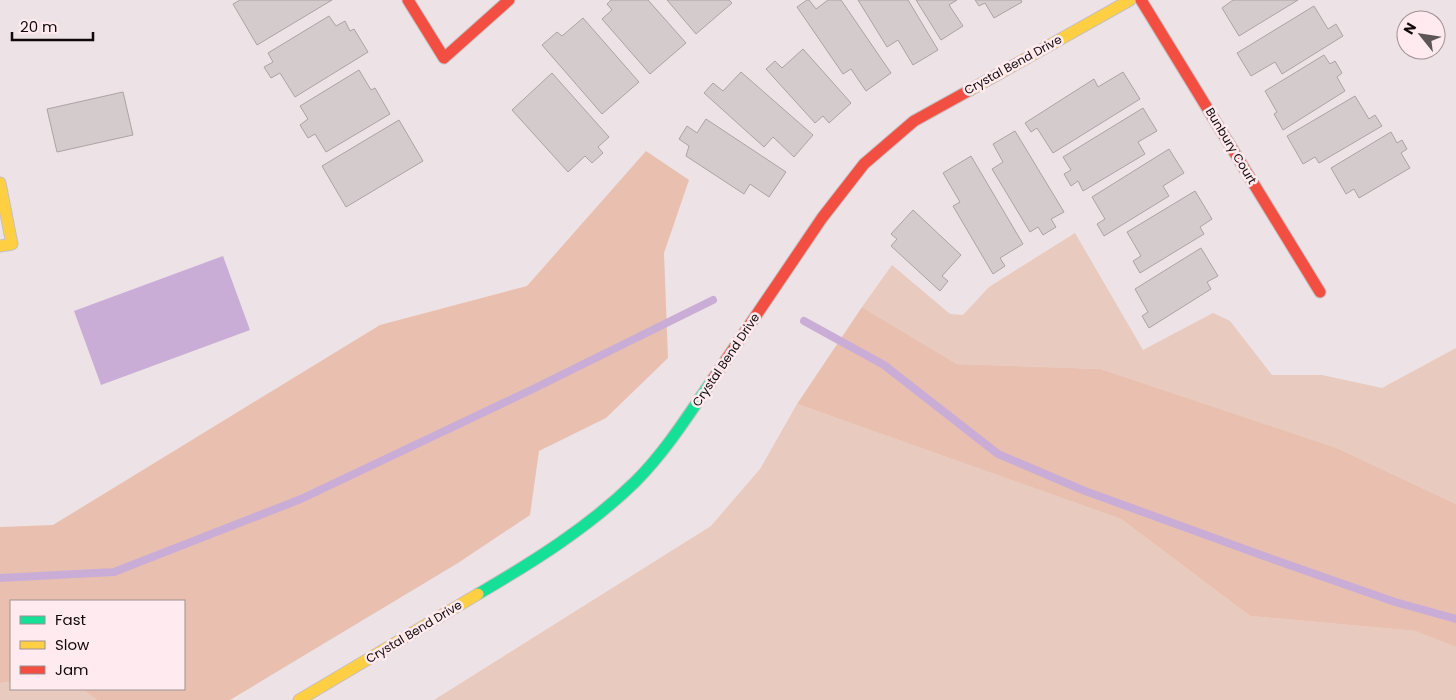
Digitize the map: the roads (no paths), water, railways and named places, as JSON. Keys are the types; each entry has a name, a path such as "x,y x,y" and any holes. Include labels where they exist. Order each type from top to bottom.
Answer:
{"street":[{"path":"408,0 444,58 509,0"},
{"name":"Crystal Bend Drive","path":"299,700 526,566 591,521 636,481 678,431 822,218 864,164 914,121 1130,0"},
{"name":"Bunbury Court","path":"1141,0 1320,292"},
{"path":"0,183 12,244 5,245"}],"waterway":[{"path":"0,578 114,572 301,499 533,389 713,300"},
{"path":"804,321 884,365 998,454 1085,491 1261,555 1395,602 1456,619"}]}
